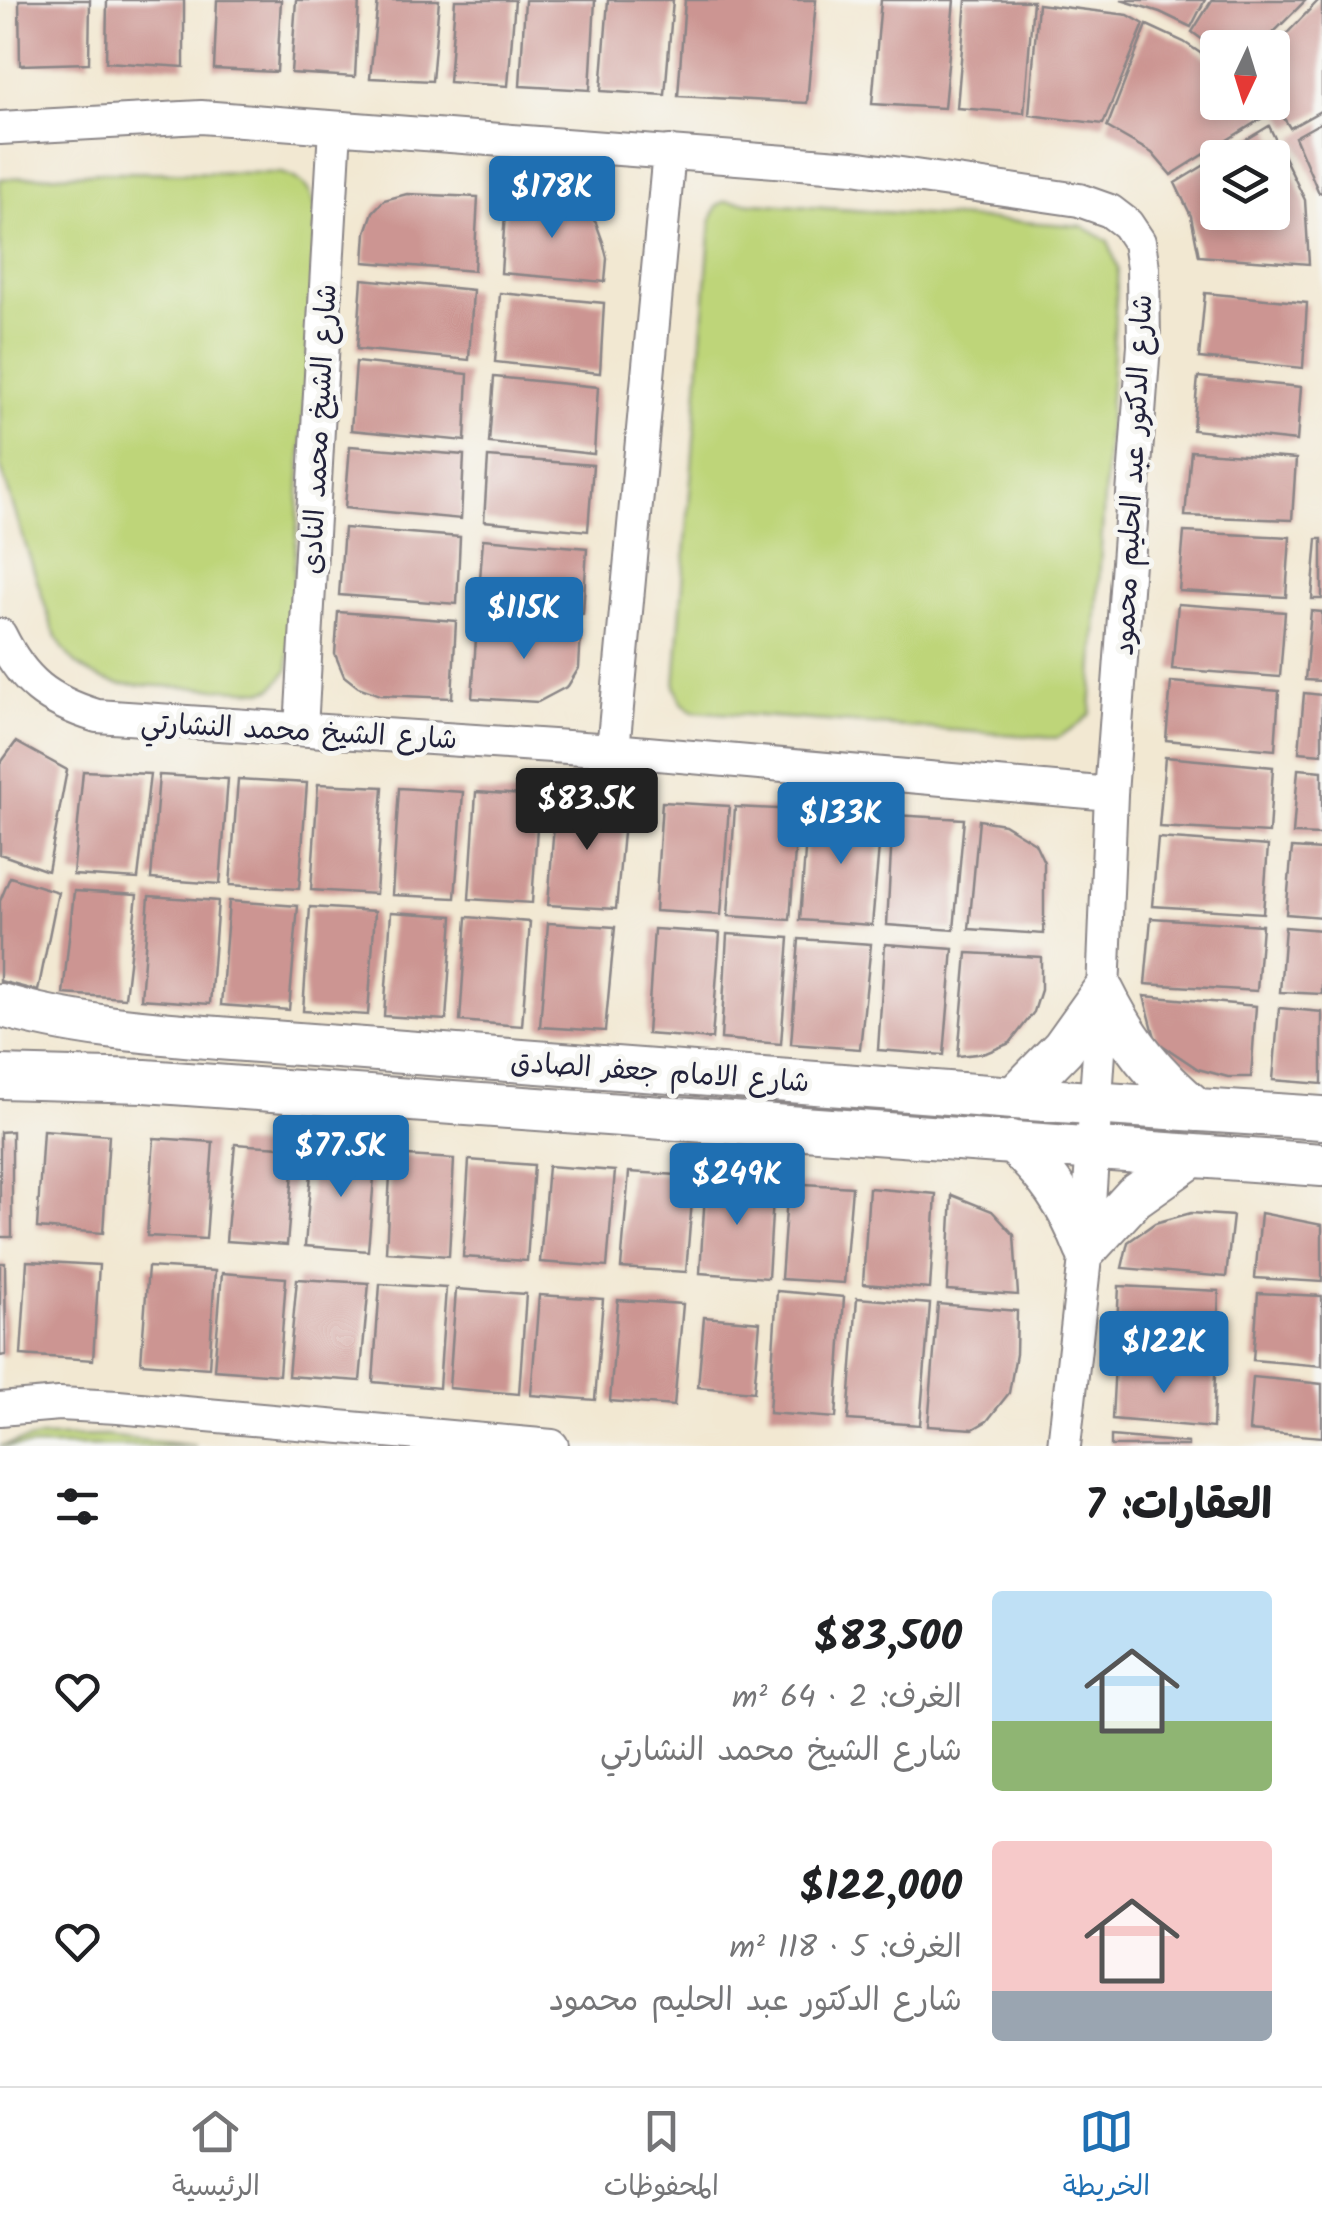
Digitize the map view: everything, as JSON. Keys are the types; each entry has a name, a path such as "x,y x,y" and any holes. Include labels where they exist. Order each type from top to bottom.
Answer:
{"street":[{"name":"شارع الدكتور عبد الحليم محمود","path":"0,128 201,117 853,166 1046,193 1110,211 1127,224 1139,242 1144,268 1144,345 1111,794 1086,1249 1064,1446"},
{"name":"شارع الشيخ محمد النادى","path":"301,728 335,128"},
{"path":"613,750 669,152"},
{"name":"شارع الشيخ محمد النشارتي","path":"0,635 20,671 42,693 70,708 97,716 613,750 1111,794"},
{"path":"1014,1098 1063,1048 1103,992 1141,1058 1197,1110"},
{"name":"شارع الامام جعفر الصادق","path":"0,1005 32,1014 156,1033 1322,1118"},
{"name":"شارع الامام جعفر الصادق","path":"0,1076 164,1083 1322,1165"},
{"path":"1012,1142 1057,1190 1086,1249 1134,1196 1192,1156"},
{"path":"0,1409 59,1404 247,1432 552,1446"}],"green space":[{"path":"103,172 281,173 305,186 317,210 288,670 273,688 265,691 118,684 77,664 63,649 52,627 0,465 0,179"},
{"path":"725,201 1082,226 1108,241 1118,268 1091,713 1080,724 1056,738 693,711 682,703 675,686 711,220 717,206"},
{"path":"105,1436 196,1446 0,1446 41,1437"}],"building":[{"path":"19,0 90,0 89,63 20,65"},
{"path":"107,0 184,0 184,67 106,62"},
{"path":"217,0 281,0 277,72 214,69"},
{"path":"296,0 359,0 355,77 291,73"},
{"path":"378,0 439,0 432,81 370,78"},
{"path":"455,0 515,0 508,86 449,82"},
{"path":"525,0 595,0 590,90 520,86"},
{"path":"608,0 673,0 665,95 601,91"},
{"path":"685,0 816,0 807,103 678,96"},
{"path":"881,0 954,0 944,108 872,104"},
{"path":"966,0 1033,1 1024,113 957,108"},
{"path":"1121,0 1205,0 1191,27"},
{"path":"1212,0 1306,0 1276,30 1200,30 1200,38 1192,32"},
{"path":"1322,0 1322,110 1290,128 1285,120 1290,120 1290,30"},
{"path":"1038,4 1128,15 1144,24 1103,124 1029,115"},
{"path":"1147,25 1200,53 1200,120 1259,120 1227,140 1200,140 1200,157 1171,175 1152,153 1107,127"},
{"path":"1322,122 1322,192 1319,193 1295,137"},
{"path":"1269,126 1276,140 1246,140"},
{"path":"1200,168 1200,230 1290,230 1290,169 1305,200 1309,264 1199,256 1191,216 1175,183"},
{"path":"407,194 478,197 474,271 364,262 366,232 373,212 384,200"},
{"path":"506,199 564,201 585,210 596,223 603,242 607,258 605,282 501,273"},
{"path":"362,279 473,290 469,360 357,349"},
{"path":"500,293 604,303 600,373 495,362"},
{"path":"1205,293 1307,303 1303,368 1199,358"},
{"path":"356,362 468,374 465,441 351,430"},
{"path":"494,377 598,387 594,454 489,443"},
{"path":"1198,377 1301,387 1297,441 1193,430"},
{"path":"350,446 464,455 461,519 345,508"},
{"path":"1191,451 1296,459 1292,520 1185,516"},
{"path":"488,457 593,465 588,531 484,521"},
{"path":"344,528 460,537 457,604 339,595"},
{"path":"1184,532 1290,537 1286,597 1179,591"},
{"path":"483,539 587,548 583,614 478,606"},
{"path":"1317,539 1322,539 1322,599 1312,599"},
{"path":"1178,604 1285,612 1280,677 1172,669"},
{"path":"1311,611 1322,612 1322,681 1305,680"},
{"path":"338,612 456,621 452,698 380,695 358,687 344,676 335,654"},
{"path":"477,623 581,631 579,668 568,686 538,702 472,698"},
{"path":"1171,682 1279,691 1275,750 1166,740"},
{"path":"1304,693 1322,695 1322,754 1299,752"},
{"path":"16,742 67,770 48,871 0,854 0,764"},
{"path":"1165,757 1273,767 1269,833 1159,827"},
{"path":"1298,769 1322,771 1322,835 1293,834"},
{"path":"83,771 150,774 138,879 73,875"},
{"path":"159,775 228,779 220,884 151,879"},
{"path":"238,779 307,783 299,889 230,885"},
{"path":"318,784 383,787 376,894 311,890"},
{"path":"399,788 463,792 455,898 392,895"},
{"path":"476,792 539,796 532,903 469,899"},
{"path":"556,797 626,800 616,909 548,905"},
{"path":"662,802 729,806 721,915 655,911"},
{"path":"735,807 798,810 790,920 728,916"},
{"path":"808,810 882,814 872,925 800,920"},
{"path":"893,815 964,819 954,930 887,925"},
{"path":"979,820 1004,824 1035,843 1044,862 1044,934 969,929"},
{"path":"1158,838 1268,846 1263,913 1152,906"},
{"path":"1292,848 1322,850 1322,917 1286,914"},
{"path":"10,877 58,892 38,991 0,981 0,901"},
{"path":"74,891 137,895 125,998 63,994"},
{"path":"149,896 218,901 210,1004 141,999"},
{"path":"229,901 298,906 289,1010 221,1005"},
{"path":"310,907 375,911 368,1015 303,1011"},
{"path":"391,912 453,916 446,1020 384,1016"},
{"path":"467,917 530,922 522,1026 460,1021"},
{"path":"1151,918 1262,925 1257,991 1145,984"},
{"path":"548,923 615,927 605,1031 540,1027"},
{"path":"1285,927 1322,930 1322,994 1280,992"},
{"path":"654,929 720,933 712,1039 647,1034"},
{"path":"727,934 789,938 781,1044 721,1039"},
{"path":"799,939 871,944 860,1049 791,1044"},
{"path":"885,944 953,949 944,1055 878,1050"},
{"path":"967,953 1041,957 1041,990 1034,1012 1010,1043 986,1053 958,1056"},
{"path":"1144,996 1256,1006 1251,1077 1228,1077 1198,1069 1156,1041"},
{"path":"1279,1008 1322,1012 1322,1084 1273,1080"},
{"path":"43,1130 109,1135 103,1233 37,1228"},
{"path":"12,1131 12,1237 0,1237 0,1132"},
{"path":"154,1138 213,1142 206,1239 147,1236"},
{"path":"235,1144 295,1148 287,1245 226,1241"},
{"path":"313,1149 376,1153 368,1251 305,1246"},
{"path":"391,1155 454,1159 449,1256 386,1252"},
{"path":"469,1160 534,1165 527,1261 463,1257"},
{"path":"548,1166 615,1171 607,1267 540,1262"},
{"path":"629,1172 694,1176 686,1272 621,1268"},
{"path":"706,1177 774,1182 768,1278 700,1273"},
{"path":"788,1183 852,1187 844,1283 781,1279"},
{"path":"869,1188 936,1194 930,1289 863,1284"},
{"path":"952,1195 992,1211 1014,1235 1018,1295 947,1290"},
{"path":"1191,1213 1233,1216 1226,1277 1122,1268 1128,1242 1155,1223"},
{"path":"1261,1213 1322,1225 1322,1282 1255,1278"},
{"path":"27,1261 99,1265 93,1360 21,1355"},
{"path":"0,1263 5,1263 6,1355 0,1356"},
{"path":"148,1267 215,1271 209,1368 141,1363"},
{"path":"222,1273 286,1278 279,1375 214,1370"},
{"path":"297,1279 369,1283 360,1381 288,1376"},
{"path":"380,1284 446,1288 439,1388 373,1382"},
{"path":"1119,1286 1219,1291 1216,1357 1116,1348"},
{"path":"456,1289 526,1294 519,1394 449,1388"},
{"path":"777,1291 844,1297 836,1418 769,1413"},
{"path":"1258,1293 1322,1296 1322,1366 1253,1360"},
{"path":"539,1295 603,1299 595,1400 531,1395"},
{"path":"857,1298 930,1304 920,1425 848,1420"},
{"path":"618,1300 683,1304 674,1406 610,1401"},
{"path":"938,1304 1017,1311 1016,1354 1009,1393 987,1421 973,1429 928,1426"},
{"path":"704,1317 760,1322 754,1392 698,1387"},
{"path":"1115,1363 1215,1373 1213,1428 1112,1419"},
{"path":"1253,1377 1322,1384 1322,1437 1249,1431"},
{"path":"1111,1436 1188,1443 1188,1446 1111,1446"}]}
